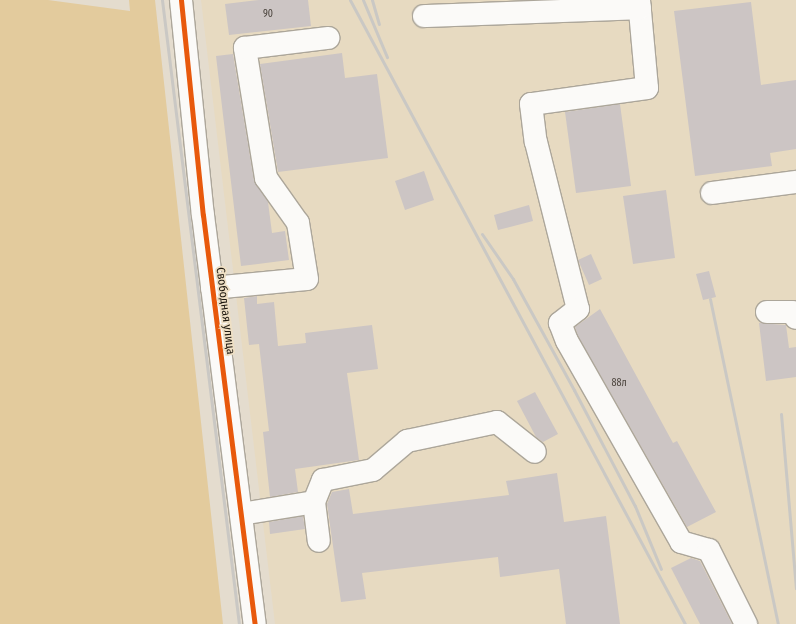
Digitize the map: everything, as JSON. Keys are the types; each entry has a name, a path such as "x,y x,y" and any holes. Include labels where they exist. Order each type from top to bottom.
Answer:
{"street":[{"name":"Свободная улица","path":"181,0 212,288 255,624"},
{"path":"424,16 639,4 647,88 531,104 536,142 578,309 560,323 567,341 681,542 709,550 746,624"},
{"path":"212,288 308,279 298,223 266,178 245,48 328,38"},
{"path":"712,193 796,182"},
{"path":"767,312 792,312 796,318"},
{"path":"319,541 314,502 323,480 373,470 407,441 497,422 535,452"},
{"path":"241,514 314,502"}],"shaded area":[{"path":"0,0 48,0 130,11 129,0 155,0 223,624 0,624"},
{"path":"201,0 796,0 796,624 275,624"}],"building":[{"path":"259,0 308,0 311,26 229,35 225,4"},
{"path":"751,2 761,85 796,80 796,149 770,153 772,166 695,176 674,11"},
{"path":"342,53 345,78 377,74 388,158 278,172 260,64"},
{"path":"233,54 254,180 268,202 272,233 285,231 289,260 241,266 216,56"},
{"path":"620,104 631,186 576,193 565,112"},
{"path":"424,171 434,200 405,210 395,181"},
{"path":"666,190 675,258 633,264 623,196"},
{"path":"529,205 533,221 498,230 494,215"},
{"path":"591,254 602,279 589,285 578,260"},
{"path":"709,271 716,297 703,300 696,274"},
{"path":"257,296 257,304 274,302 278,346 306,343 305,333 372,325 378,369 347,373 359,460 295,469 298,492 270,497 263,432 269,431 259,344 249,345 244,298"},
{"path":"600,309 673,443 677,441 716,512 687,527 578,336 575,327"},
{"path":"759,323 786,325 789,348 796,347 796,377 766,381"},
{"path":"535,392 558,434 543,442 536,437 517,401"},
{"path":"557,473 564,522 606,516 620,624 566,624 559,569 500,577 498,557 362,573 366,599 341,602 327,504 332,492 349,489 353,514 509,495 506,481"},
{"path":"303,516 305,529 270,534 269,522"},
{"path":"691,558 700,561 732,624 700,624 671,568"}],"railway":[{"path":"162,0 239,624"},
{"path":"350,0 685,624"},
{"path":"363,0 387,57"},
{"path":"372,0 379,24"},
{"path":"482,234 513,279 574,390 635,506 661,569"},
{"path":"710,299 778,624"},
{"path":"781,414 796,588"}],"cycle path":[{"path":"181,0 203,215 255,624"}]}
